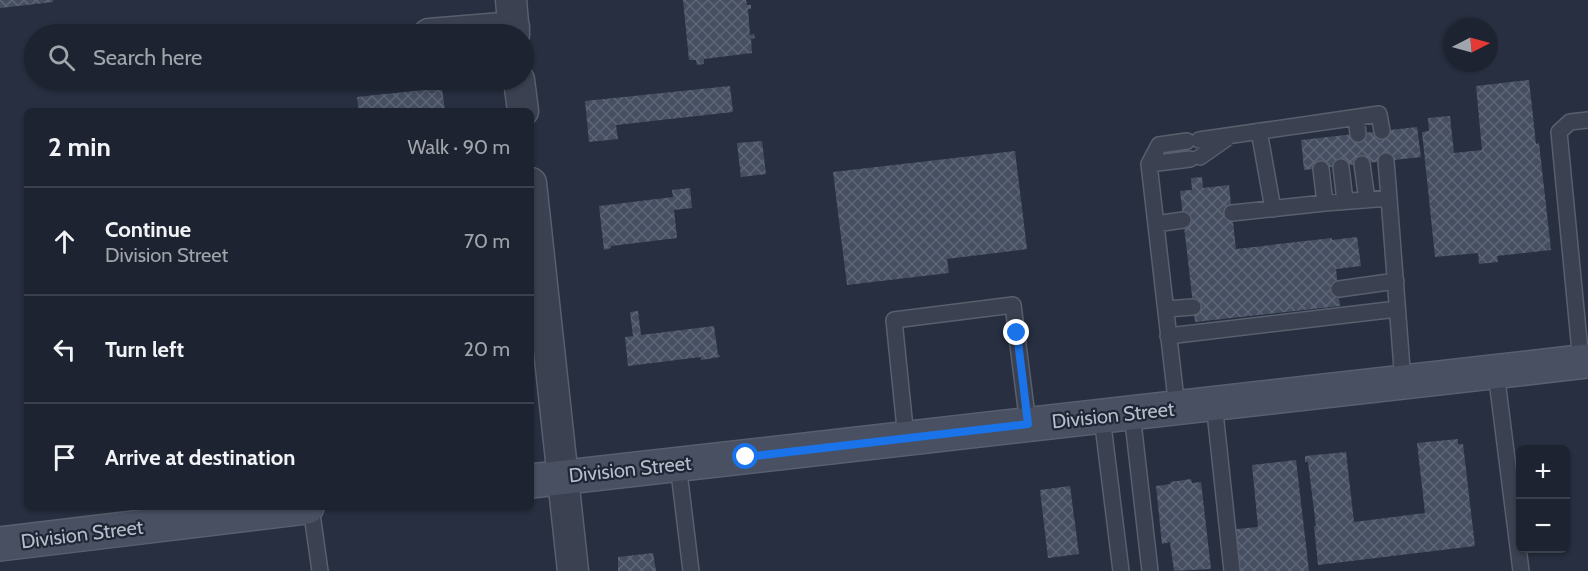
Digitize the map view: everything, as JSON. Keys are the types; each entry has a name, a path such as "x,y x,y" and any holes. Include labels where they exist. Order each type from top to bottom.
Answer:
{"main road":[{"name":"Division Street","path":"534,481 1584,362"},
{"name":"Division Street","path":"0,544 203,513 256,510"}],"street":[{"path":"494,24 513,21"},
{"path":"520,90 523,108"},
{"path":"534,242 547,374 564,477 573,571"}],"lane":[{"path":"1177,408 1149,164 1159,146 1259,131 1317,131 1334,121 1379,114 1382,131"},
{"path":"1356,118 1358,134"},
{"path":"1584,362 1559,132 1570,122 1588,120"},
{"path":"1334,121 1336,136"},
{"path":"1259,131 1273,209"},
{"path":"1149,164 1195,158 1229,136"},
{"path":"1386,161 1403,382"},
{"path":"1362,164 1367,200"},
{"path":"1341,167 1345,201"},
{"path":"1321,169 1324,203"},
{"path":"1232,213 1389,198"},
{"path":"1156,224 1183,220"},
{"path":"1339,289 1396,281"},
{"path":"906,438 894,321 1013,305 1028,424"},
{"path":"1166,309 1193,307"},
{"path":"1168,336 1397,309"},
{"path":"1496,372 1521,571"},
{"path":"1214,404 1232,571"},
{"path":"1117,415 1121,571"},
{"path":"1117,415 1150,571"},
{"path":"678,464 691,571"},
{"path":"310,510 320,571"}],"building":[{"path":"0,0 53,0 53,2 0,8"},
{"path":"683,0 746,0 747,5 751,5 751,9 748,9 750,35 754,34 755,38 751,39 752,53 704,59 704,64 697,65 696,60 689,60"},
{"path":"1529,80 1536,144 1539,143 1551,250 1497,256 1498,262 1479,264 1478,253 1435,257 1422,132 1429,131 1428,118 1450,116 1454,153 1482,150 1476,86"},
{"path":"730,86 733,112 616,125 618,139 589,142 585,101"},
{"path":"442,90 445,108 359,108 357,97"},
{"path":"1417,127 1421,157 1304,170 1301,140"},
{"path":"762,141 766,174 741,177 737,143"},
{"path":"1015,151 1027,249 947,259 949,273 847,285 833,172"},
{"path":"1202,177 1203,188 1229,185 1236,249 1357,237 1361,266 1336,269 1340,306 1195,322 1180,191 1192,190 1191,178"},
{"path":"690,188 692,208 674,210 677,238 611,246 604,250 599,206 673,197 672,190"},
{"path":"638,311 641,335 714,326 720,357 701,360 701,357 628,366 625,337 633,336 630,312"},
{"path":"1458,439 1458,444 1463,444 1475,546 1318,565 1314,526 1316,526 1308,462 1305,462 1305,456 1346,452 1354,522 1425,513 1417,443"},
{"path":"1296,460 1309,571 1240,571 1236,529 1258,527 1252,465"},
{"path":"1191,479 1192,483 1201,482 1211,569 1174,571 1170,542 1162,544 1156,486"},
{"path":"1070,486 1079,554 1048,558 1040,490"},
{"path":"653,553 656,571 618,571 618,557"}],"route":[{"path":"746,457 1028,424 1017,333"}]}
